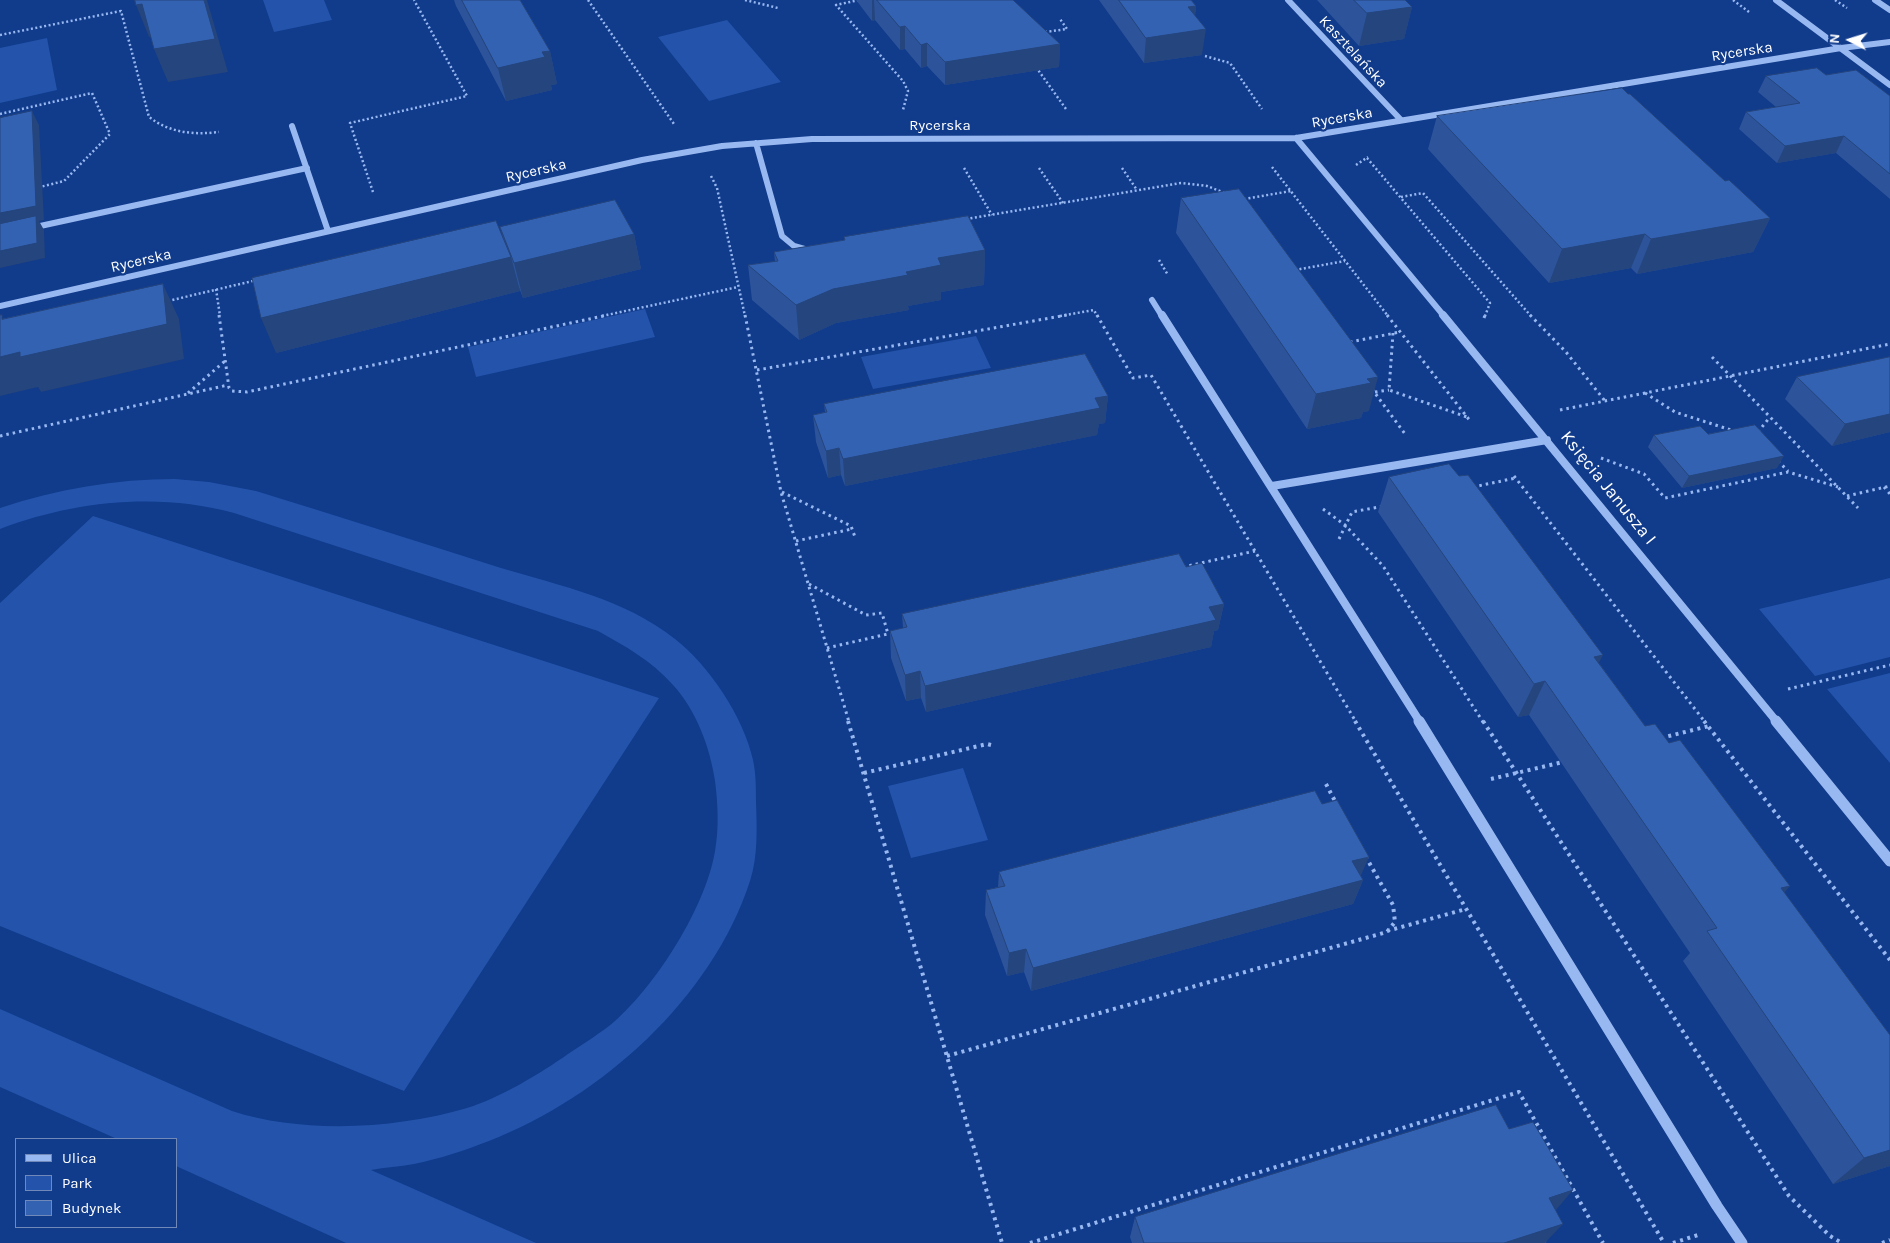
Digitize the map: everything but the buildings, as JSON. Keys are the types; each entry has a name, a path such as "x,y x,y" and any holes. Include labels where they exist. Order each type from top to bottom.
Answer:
{"street":[{"name":"Kasztelańska","path":"1288,0 1401,120"},
{"path":"1776,0 1841,48"},
{"path":"1875,0 1890,10"},
{"name":"Rycerska","path":"0,306 642,160 690,151 756,143 812,139 1296,138 1841,48 1890,42"},
{"path":"292,126 328,231"},
{"name":"Księcia Janusza I","path":"1296,138 1547,440 1890,861"},
{"path":"756,143 782,236 789,244 798,249 820,249"},
{"path":"19,230 307,168"},
{"path":"1152,300 1272,486 1579,976 1717,1206 1742,1243"},
{"path":"1272,486 1547,440"}],"lane":[{"path":"1841,48 1890,85"}],"path":[{"path":"588,0 690,151 712,176 717,188 757,370 781,492 1002,1243"},
{"path":"745,0 778,8"},
{"path":"858,0 836,5 903,81 908,92 902,114"},
{"path":"0,35 121,11 149,117 157,124 170,129 200,134 219,132"},
{"path":"1042,33 1067,29 1060,19"},
{"path":"1206,56 1230,63 1264,112"},
{"path":"1035,65 1069,114"},
{"path":"0,114 92,93 110,134 64,181 36,188"},
{"path":"971,164 962,164 992,215"},
{"path":"1046,165 1037,165 1063,203"},
{"path":"1130,165 1121,165 1137,190"},
{"path":"1271,166 1890,960"},
{"path":"958,220 1168,185 1194,183 1208,186 1231,197"},
{"path":"1236,201 1291,191"},
{"path":"1402,197 1423,193 1513,298 1566,352 1605,401"},
{"path":"1158,260 1169,277"},
{"path":"1287,271 1346,261"},
{"path":"216,289 228,385 232,391 247,392 738,287"},
{"path":"757,370 1094,310 1132,378 1151,375 1664,1243"},
{"path":"1348,342 1400,332"},
{"path":"1390,390 1393,333"},
{"path":"1554,412 1890,344"},
{"path":"1712,357 1858,508"},
{"path":"186,394 225,360"},
{"path":"0,436 228,385"},
{"path":"1370,385 1425,461"},
{"path":"1375,392 1390,390 1467,418"},
{"path":"1645,393 1654,402 1662,406 1704,423 1738,432"},
{"path":"1755,436 1770,417"},
{"path":"1598,457 1644,474 1665,498 1788,472 1838,487"},
{"path":"1775,457 1788,472"},
{"path":"1468,488 1516,478"},
{"path":"1300,481 1316,504 1345,524 1383,566 1789,1196 1830,1236 1842,1243"},
{"path":"1846,496 1890,486"},
{"path":"1884,487 1890,494"},
{"path":"781,492 851,526 855,537"},
{"path":"1325,571 1352,512 1391,504"},
{"path":"796,541 852,529"},
{"path":"1178,568 1255,551"},
{"path":"808,584 866,615 882,613 888,634"},
{"path":"827,648 898,632"},
{"path":"1785,690 1890,665"},
{"path":"1652,740 1709,726"},
{"path":"864,773 987,744 991,745"},
{"path":"1460,787 1565,761"},
{"path":"1326,784 1340,810"},
{"path":"1364,853 1393,905 1395,922 1387,932"},
{"path":"947,1056 1466,909"},
{"path":"1030,1243 1519,1092 1603,1243"},
{"path":"1882,1243 1890,1240"}],"green space":[{"path":"263,0 324,0 332,20 274,32"},
{"path":"727,20 781,82 709,101 658,37"},
{"path":"47,38 57,90 0,103 0,48"},
{"path":"645,309 655,337 476,377 468,347"},
{"path":"976,336 991,368 873,389 861,357"},
{"path":"153,479 209,482 256,491 592,595 614,604 656,625 688,650 712,678 742,727 753,760 755,776 757,822 753,872 733,924 709,965 681,1003 648,1038 611,1070 572,1098 531,1122 489,1141 443,1157 409,1165 371,1170 536,1243 346,1243 178,1167 178,1138 115,1138 0,1087 0,1009 232,1111 260,1118 319,1126 350,1126 410,1121 467,1108 506,1092 533,1077 615,1021 647,987 663,965 690,919 710,873 717,834 717,799 710,755 695,717 681,695 665,676 638,655 598,631 234,513 205,507 146,501 86,506 28,519 0,529 0,508 21,501 86,486"},
{"path":"93,516 659,698 404,1091 0,926 0,603"},
{"path":"1890,578 1890,657 1815,676 1759,609"},
{"path":"1890,673 1890,763 1827,689"},
{"path":"963,768 988,840 911,858 888,786"}]}
